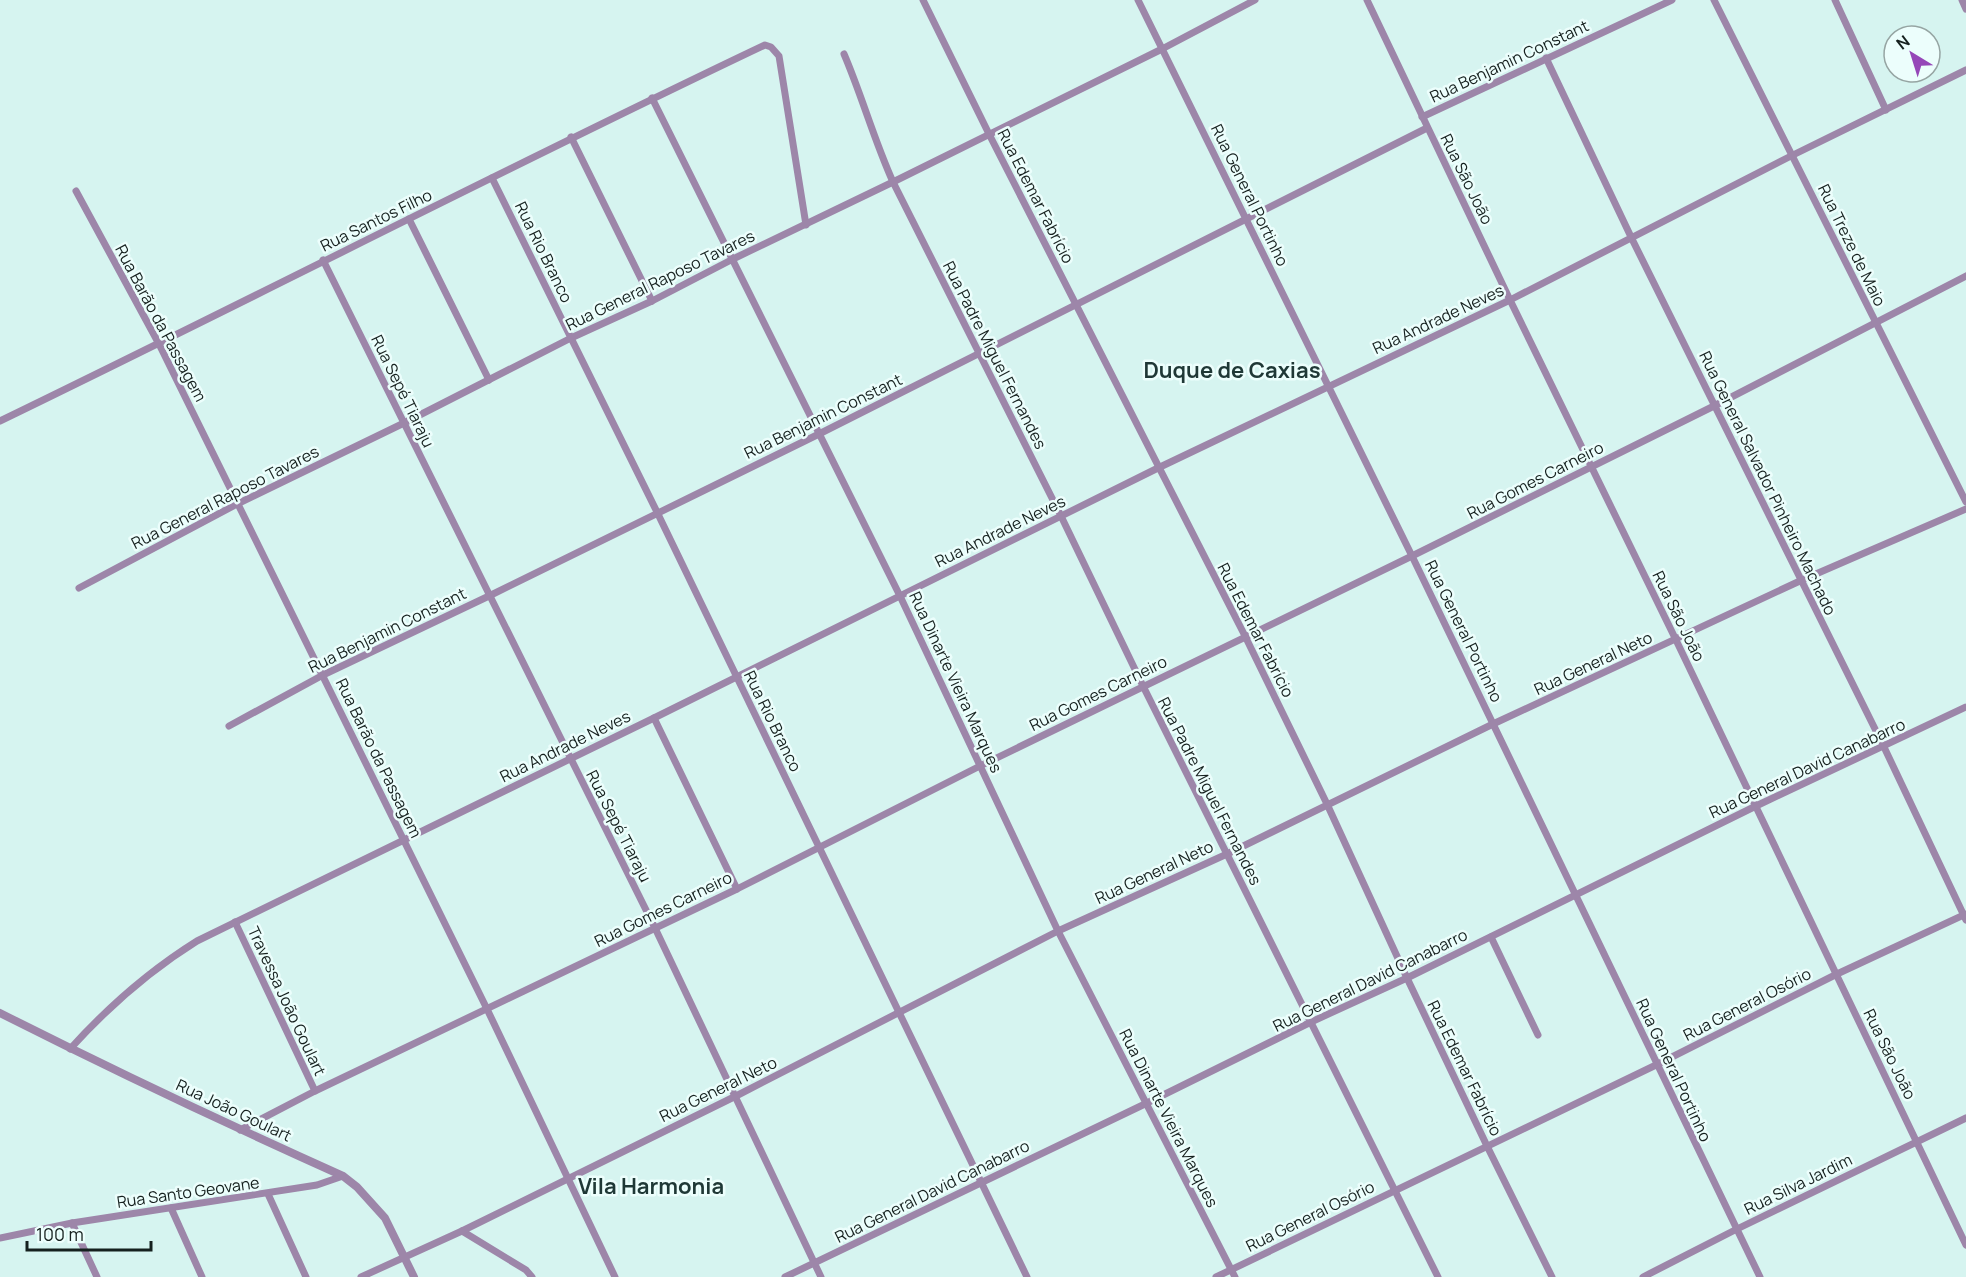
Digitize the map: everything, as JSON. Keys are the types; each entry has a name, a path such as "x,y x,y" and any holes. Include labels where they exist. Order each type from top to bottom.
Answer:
{"street":[{"name":"Rua Edemar Fabrício","path":"923,0 1245,636 1327,804 1487,1146 1552,1277"},
{"name":"Rua General Portinho","path":"1138,0 1494,724 1735,1230 1760,1277"},
{"name":"Rua General Raposo Tavares","path":"79,588 237,504 1162,49 1255,0"},
{"name":"Rua São João","path":"1367,0 1966,1245"},
{"name":"Rua Benjamin Constant","path":"1422,117 1672,0"},
{"name":"Rua Treze de Maio","path":"1714,0 1966,502"},
{"path":"1835,0 1886,110"},
{"path":"1962,0 1966,9"},
{"name":"Rua Santos Filho","path":"0,421 159,344 571,137 765,45 771,47 779,56 806,225"},
{"name":"Rua Padre Miguel Fernandes","path":"844,54 861,93 878,147 893,182 1438,1277"},
{"name":"Rua General Salvador Pinheiro Machado","path":"1546,58 1632,239 1802,580 1965,916"},
{"name":"Rua Andrade Neves","path":"69,1049 120,997 164,962 197,941 1158,468 1510,300 1793,155 1966,70"},
{"name":"Rua Dinarte Vieira Marques","path":"652,98 900,596 1058,932 1233,1273"},
{"name":"Rua Benjamin Constant","path":"229,726 323,675 819,434 1427,128"},
{"path":"571,137 652,301"},
{"name":"Rua Rio Branco","path":"492,178 737,676 1026,1277"},
{"name":"Rua Barão da Passagem","path":"76,192 159,344 487,1009 615,1277"},
{"path":"409,219 489,380"},
{"name":"Rua Sepé Tiaraju","path":"324,260 655,928 821,1277"},
{"name":"Rua Gomes Carneiro","path":"240,1130 315,1091 737,889 980,766 1412,556 1714,406 1966,276"},
{"name":"Rua General Neto","path":"361,1277 462,1231 736,1096 1058,932 1802,580 1966,508"},
{"name":"Rua General David Canabarro","path":"785,1277 1147,1104 1311,1022 1407,978 1756,806 1966,707"},
{"path":"654,718 737,889"},
{"name":"Rua General Osório","path":"1216,1277 1233,1273 1394,1190 1656,1065 1837,974 1965,916"},
{"name":"Travessa João Goulart","path":"235,922 315,1091"},
{"path":"1491,937 1538,1035"},
{"name":"Rua João Goulart","path":"0,1013 69,1049 343,1176 357,1187 385,1218 414,1277"},
{"name":"Rua Silva Jardim","path":"1643,1277 1966,1118"},
{"name":"Rua Santo Geovane","path":"0,1238 72,1223 268,1194 317,1185 343,1176"},
{"path":"268,1194 306,1277"},
{"path":"171,1208 202,1277"},
{"path":"72,1223 97,1277"},
{"path":"462,1231 526,1270 532,1277"}],"district":[{"name":"Duque de Caxias","path":"1232,370"},
{"name":"Vila Harmonia","path":"651,1186"}]}
